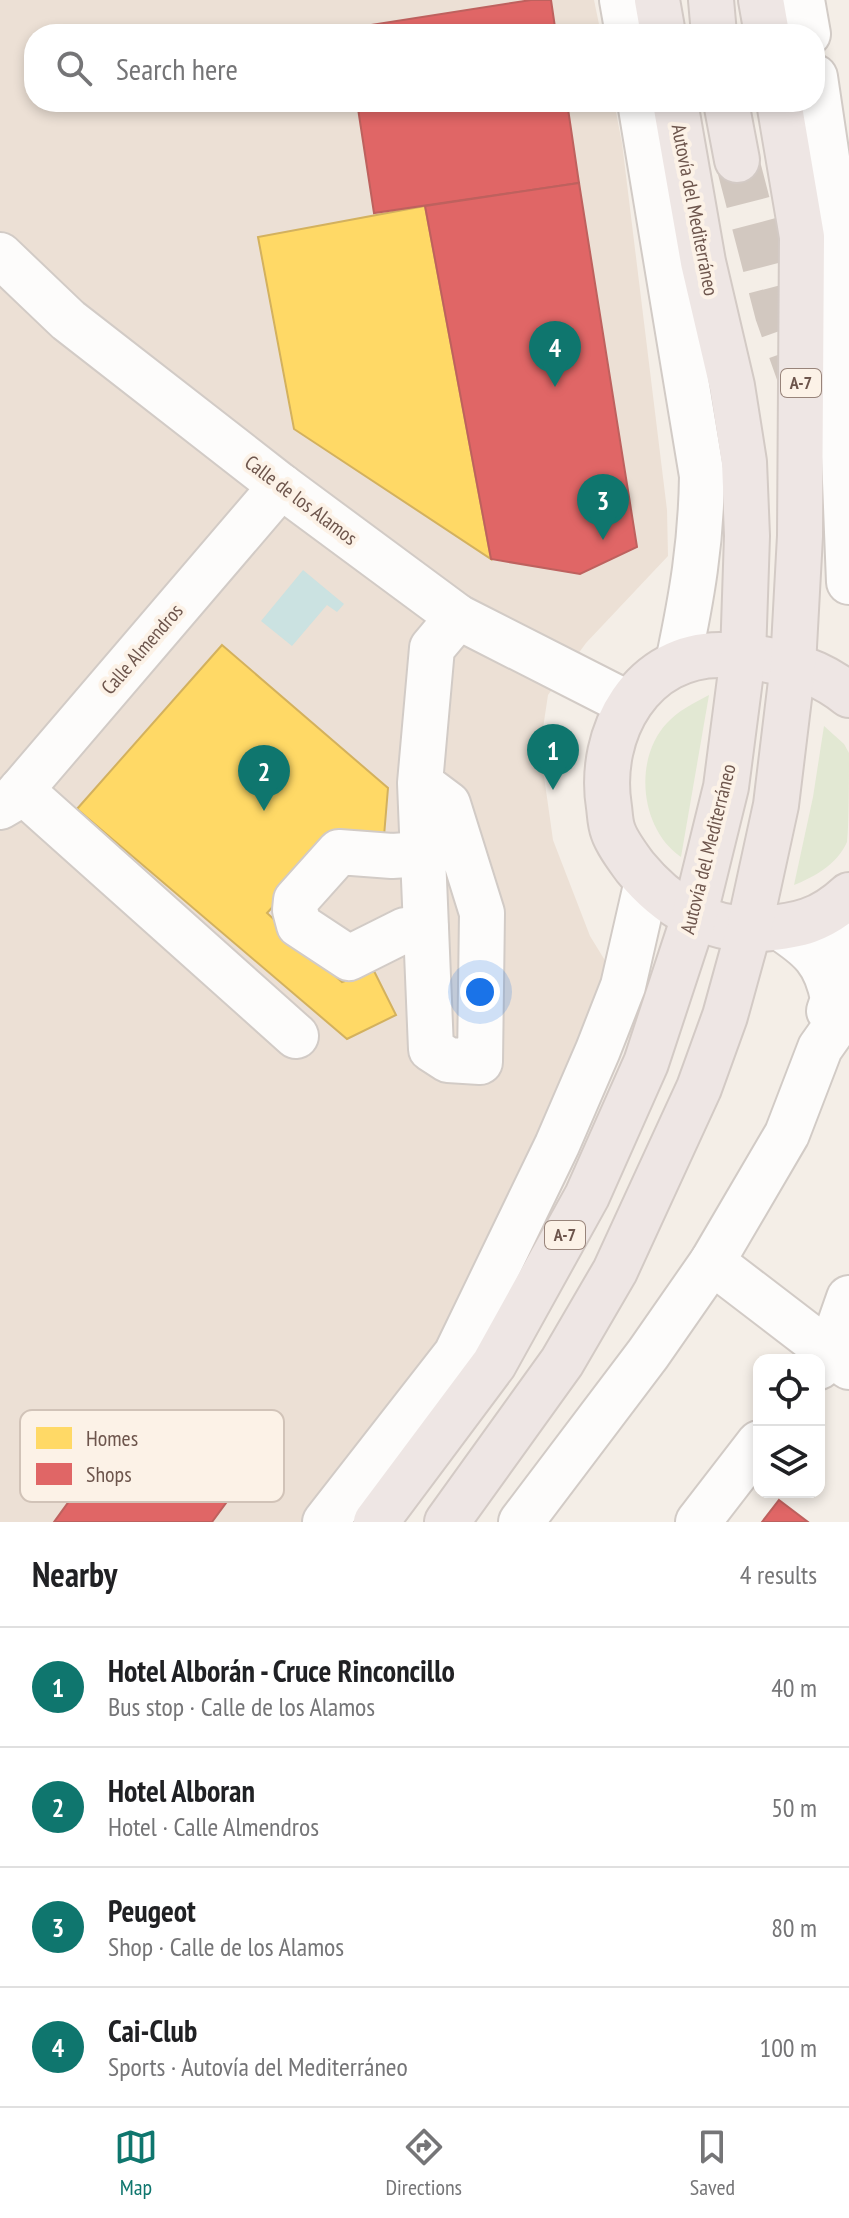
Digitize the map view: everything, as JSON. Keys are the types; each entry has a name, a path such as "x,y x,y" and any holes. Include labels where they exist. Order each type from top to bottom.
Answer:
{"highway":[{"path":"657,0 661,24"},
{"path":"761,0 765,24"},
{"name":"Autovía del Mediterráneo","path":"376,1522 494,1364 587,1196 646,1063 694,917 726,787 743,656 747,536 744,462 732,386 703,262 677,112"},
{"path":"728,112 737,160"},
{"name":"A-7","path":"447,1522 562,1362 615,1271 699,1088 725,1016 764,928 793,665 800,536 802,237 781,112"},
{"path":"840,903 796,926 720,926 694,917 668,902 627,856 613,831 605,784 609,744 629,704 651,678 678,662 710,655 743,656 793,665 817,673 849,695"}],"street":[{"path":"622,0 626,24"},
{"path":"802,0 806,24"},
{"path":"642,112 702,476 699,549 678,662"},
{"path":"820,112 834,205 849,582"},
{"name":"Calle de los Alamos","path":"0,255 68,320 281,486 458,617 629,704"},
{"name":"Calle Almendros","path":"11,798 281,486"},
{"path":"420,783 448,804 482,913 480,1062 448,1060 431,1049 420,783 432,648 458,617"},
{"path":"11,798 296,1036"},
{"path":"423,854 392,856 339,852 296,900 295,910 299,925 349,958 405,930 426,929"},
{"path":"325,1522 456,1354 557,1145 598,1050 623,986 647,881"},
{"path":"521,1522 648,1354 712,1262 835,1056 832,1031 846,997 848,983 840,903"},
{"path":"764,928 805,943 820,960 829,979 833,999 822,1027 835,1056"},
{"path":"712,1262 833,1362 849,1298"},
{"path":"698,1522 753,1451"}],"shaded area":[{"path":"0,0 594,0 599,24 24,24 24,112 616,112 667,510 668,556 586,643 548,695 540,748 553,840 590,936 639,1016 598,1103 349,1522 0,1522"}],"green space":[{"path":"709,695 681,857 667,845 650,812 646,793 649,755 667,723"},
{"path":"824,726 844,744 849,753 847,842 825,868 794,885 813,797"}],"water":[{"path":"303,570 344,604 337,612 327,605 292,646 261,621"}],"building: Homes":[{"path":"425,206 491,559 294,429 258,237"},
{"path":"222,645 388,788 383,848 332,842 267,913 342,982 374,971 396,1015 347,1039 77,809"}],"building: Shops":[{"path":"531,0 551,0 555,24 377,24"},
{"path":"359,112 568,112 579,183 374,213"},
{"path":"579,183 637,547 580,574 491,559 425,206"},
{"path":"779,1500 808,1522 762,1522"},
{"path":"68,1502 226,1503 212,1522 54,1522"}],"tunnel":[{"path":"737,160 777,314 799,376"}],"place":[{"name":"Cai-Club","path":"555,387"},
{"name":"Peugeot","path":"603,540"},
{"name":"Hotel Alborán - Cruce Rinconcillo","path":"553,790"},
{"name":"Hotel Alboran","path":"264,811"}]}
